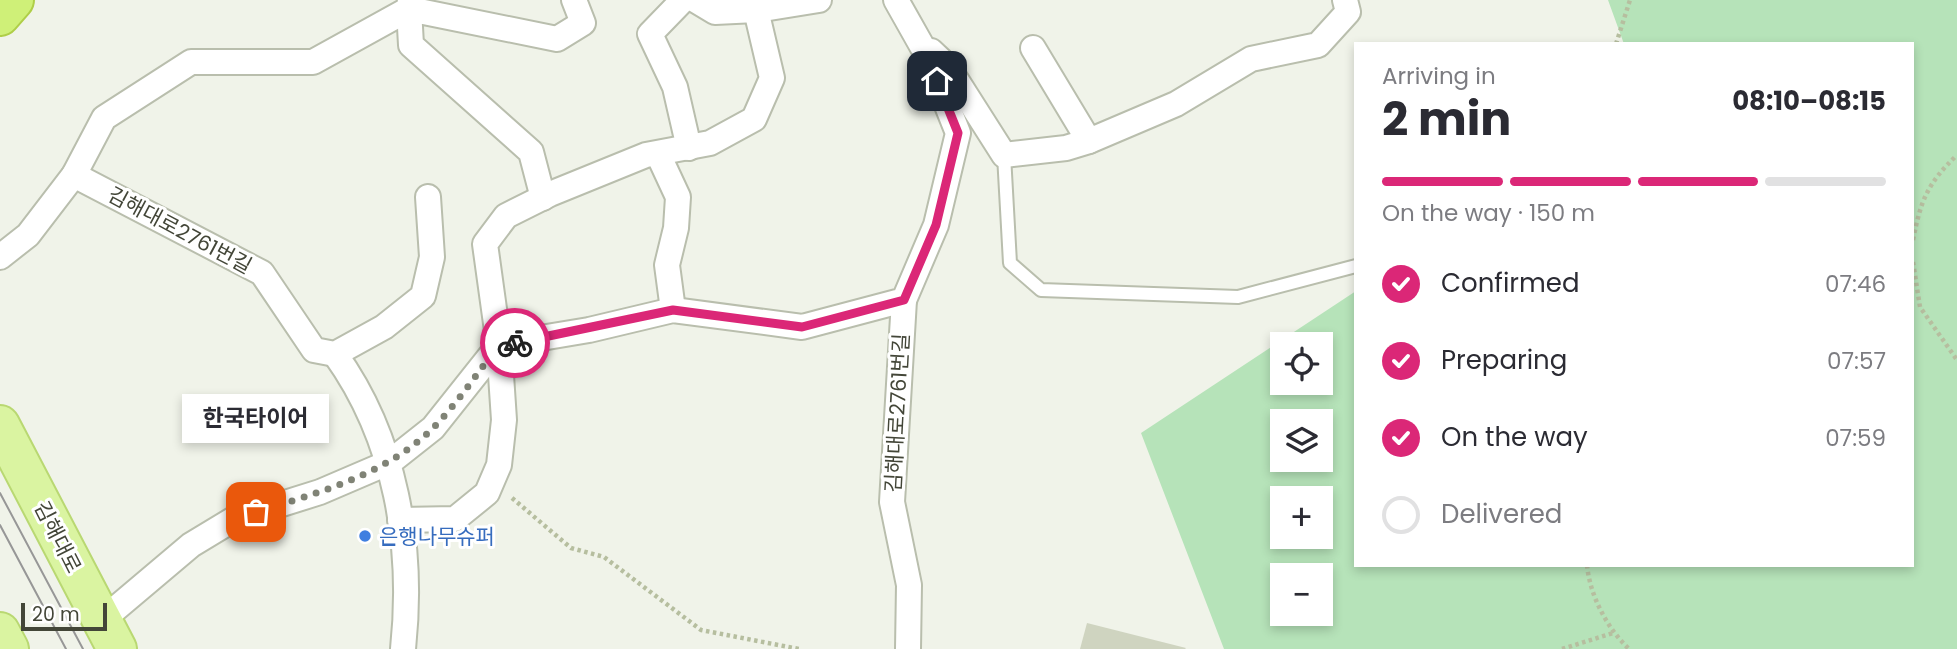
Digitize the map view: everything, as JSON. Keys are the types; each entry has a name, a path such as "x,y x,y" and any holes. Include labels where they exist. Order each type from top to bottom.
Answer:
{"highway":[{"path":"0,16 14,0"}],"main road":[{"name":"김해대로","path":"0,425 109,635"},
{"path":"0,632 9,649"}],"street":[{"path":"0,257 28,235 74,175 104,118 191,62 313,62 410,4 556,39 583,23 574,0"},
{"path":"683,0 650,34 675,88 689,148"},
{"path":"695,0 715,12 756,10 818,0"},
{"name":"김해대로2761번길","path":"896,0 918,39 958,133 936,225 904,300 892,502 909,585 908,649"},
{"path":"1004,155 1066,148 1089,141 1176,104 1251,59 1318,45 1348,12 1345,0"},
{"path":"410,4 411,45 531,152 542,198"},
{"path":"400,520 455,519 486,493 499,465 504,420 499,345 485,244 506,216 542,198 646,155 710,144 754,119 772,78 756,10"},
{"name":"김해대로2761번길","path":"918,39 948,67 1004,155"},
{"path":"1033,48 1089,141"},
{"path":"658,154 678,198 676,228 667,265 673,310"},
{"name":"김해대로2761번길","path":"74,175 262,273 314,350 335,354"},
{"path":"403,649 408,605 400,520 390,462 354,380 335,354 384,327 424,296 432,257 428,197"},
{"name":"김해대로2761번길","path":"499,345 589,330 673,310 802,327 904,300"},
{"path":"109,635 191,545 234,519 320,492 390,462 433,428 499,345"}],"lane":[{"path":"1004,155 1010,263 1041,289 1238,297 1354,267"}],"path":[{"path":"1617,42 1630,0"},
{"path":"1914,235 1920,205 1933,178 1957,155"},
{"path":"1914,268 1920,307 1957,360"},
{"path":"493,481 571,548 604,557 701,630 799,649"},
{"path":"1587,567 1589,581 1613,633 1629,649"},
{"path":"1562,649 1613,633"}],"green space":[{"path":"1608,0 1957,0 1957,649 1224,649 1141,433 1270,348 1270,395 1333,395 1333,332 1294,332 1354,292 1354,567 1914,567 1914,42 1623,42"}],"building":[{"path":"1087,623 1186,648 1080,649"}],"tram line":[{"path":"0,493 83,649"},
{"path":"0,525 66,649"}],"way so far":[{"path":"256,512 320,492 390,462 433,428 499,345 515,343"}],"place":[{"name":"한국타이어","path":"256,512"},
{"name":"은행나무슈퍼","path":"365,536"}],"route":[{"path":"515,343 589,330 673,310 802,327 904,300 936,225 958,133 937,81"}]}
